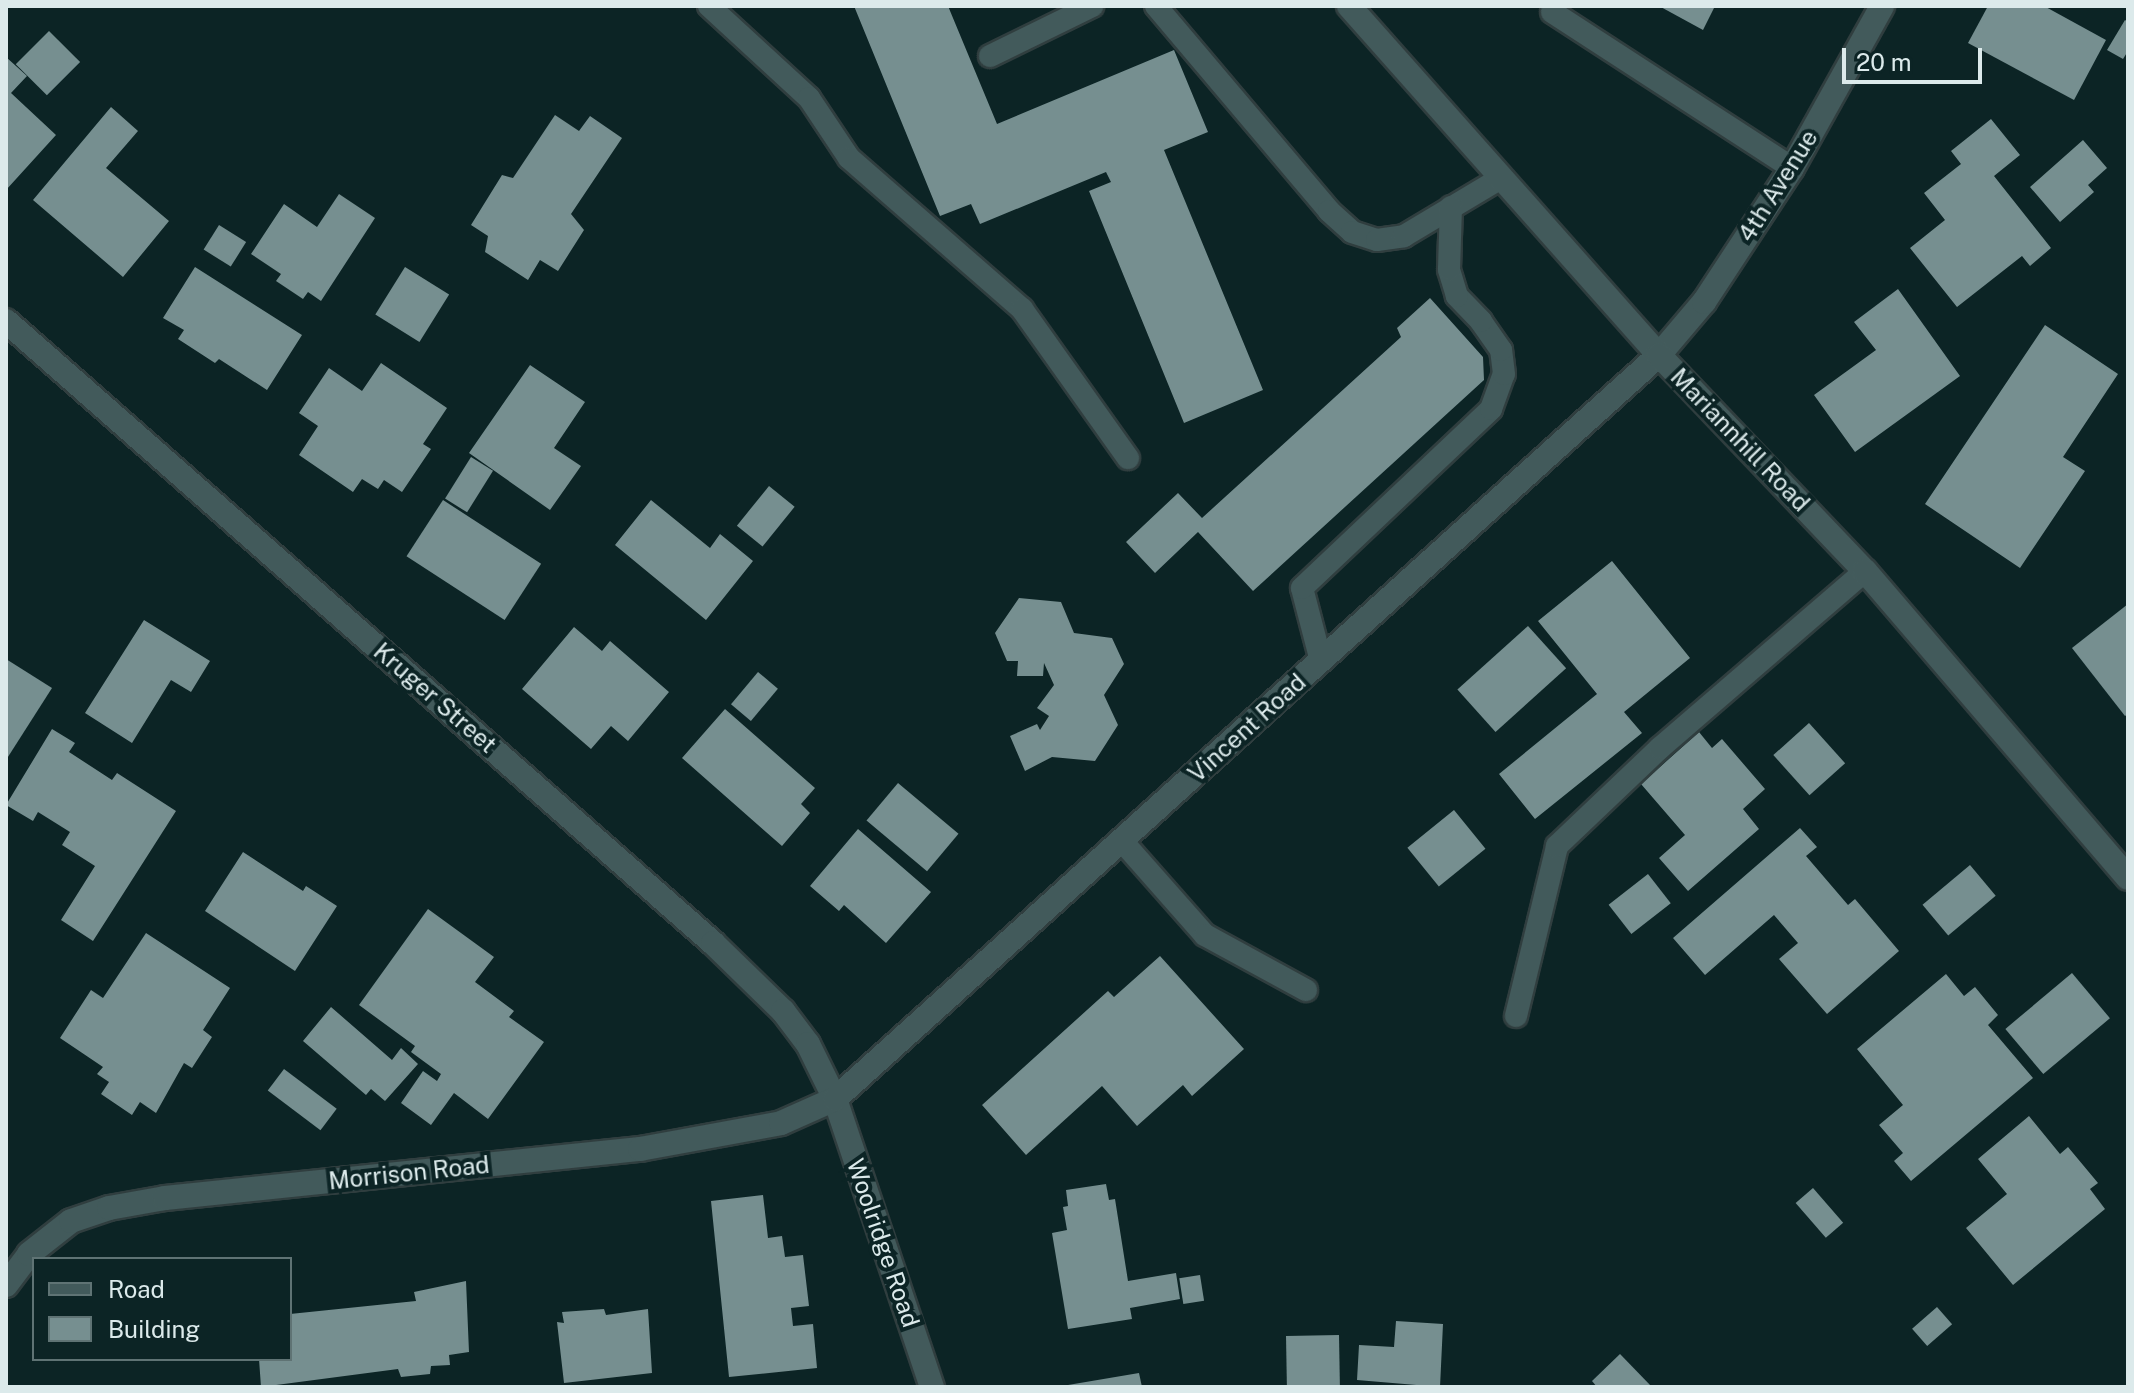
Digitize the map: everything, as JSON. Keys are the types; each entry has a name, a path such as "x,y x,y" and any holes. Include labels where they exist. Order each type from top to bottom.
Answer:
{"street":[{"name":"Mariannhill Road","path":"1349,6 1659,355 1865,571 2128,878"},
{"name":"4th Avenue","path":"1659,355 1704,302 1792,168 1882,6"},
{"name":"Kruger Street","path":"6,321 713,943 783,1011 808,1044 835,1099"},
{"name":"Vincent Road","path":"835,1099 1659,355"},
{"name":"Morrison Road","path":"6,1285 29,1254 71,1221 109,1208 165,1198 640,1149 781,1123 835,1099"},
{"name":"Woolridge Road","path":"835,1099 932,1387"}],"lane":[{"path":"709,6 809,98 849,158 1022,309 1128,458"},
{"path":"990,56 1092,6"},
{"path":"1156,6 1329,211 1352,232 1377,240 1404,236 1501,178"},
{"path":"1552,12 1792,168"},
{"path":"1321,661 1302,588 1491,409 1504,374 1501,350 1481,321 1457,296 1449,269 1451,207"},
{"path":"1516,1016 1557,846 1660,748 1865,571"},
{"path":"1122,841 1205,935 1306,990"}],"building":[{"path":"854,6 948,6 997,124 1174,50 1208,132 1164,150 1263,390 1184,423 1089,191 1111,182 1106,172 980,224 971,204 940,216"},
{"path":"1659,6 1715,6 1703,30"},
{"path":"1988,6 2044,6 2106,40 2074,100 1968,43"},
{"path":"2125,20 2128,22 2128,51 2123,59 2107,50"},
{"path":"49,31 80,62 47,95 16,64"},
{"path":"6,57 27,76 11,93 56,135 6,190"},
{"path":"111,107 138,131 106,168 169,221 123,277 33,200"},
{"path":"555,115 579,131 590,116 622,138 571,214 584,230 558,271 540,260 528,280 485,252 488,236 471,225 502,175 513,178"},
{"path":"1991,119 2020,155 1994,176 2051,248 2030,266 2022,256 1957,307 1910,248 1945,220 1924,193 1961,164 1951,151"},
{"path":"2083,140 2107,168 2088,185 2094,192 2060,222 2030,187"},
{"path":"339,194 375,218 321,301 308,292 303,299 276,281 281,274 251,254 284,204 317,227"},
{"path":"219,225 246,242 231,267 204,250"},
{"path":"195,267 302,335 267,390 219,359 215,363 178,339 184,330 163,318"},
{"path":"405,267 449,295 419,342 375,314"},
{"path":"1898,289 1960,376 1855,452 1814,395 1876,350 1854,322"},
{"path":"1430,298 1483,357 1484,380 1253,591 1198,532 1155,573 1126,542 1178,493 1202,518 1401,337 1397,328"},
{"path":"2045,325 2118,374 2063,457 2085,471 2020,568 1925,504"},
{"path":"381,363 447,408 423,444 431,449 402,492 384,480 378,489 362,479 353,492 299,455 318,426 299,413 329,368 362,391"},
{"path":"530,365 585,402 554,448 581,466 550,510 469,453"},
{"path":"471,457 493,471 467,512 445,499"},
{"path":"769,486 795,507 763,546 737,526"},
{"path":"443,500 541,564 505,620 407,556"},
{"path":"651,500 710,548 720,534 753,561 706,620 615,545"},
{"path":"1612,561 1690,658 1624,712 1642,733 1535,819 1499,774 1597,694 1538,621"},
{"path":"1019,598 1061,602 1074,633 1112,638 1124,664 1104,695 1118,725 1095,761 1052,757 1025,771 1010,736 1037,724 1040,730 1049,716 1037,708 1054,685 1044,663 1043,676 1017,676 1018,661 1007,661 995,633"},
{"path":"2128,604 2128,714 2125,716 2072,648"},
{"path":"144,620 210,661 191,692 171,680 132,743 85,713"},
{"path":"1528,626 1566,668 1496,732 1457,690"},
{"path":"574,627 602,651 610,641 669,692 628,741 611,726 591,749 522,689"},
{"path":"6,659 52,688 6,760"},
{"path":"758,672 778,689 751,721 731,704"},
{"path":"725,709 815,788 801,804 810,813 782,846 682,758"},
{"path":"1809,723 1845,763 1809,795 1773,755"},
{"path":"52,729 75,743 69,752 112,780 117,773 176,811 93,941 61,920 95,866 62,845 70,832 38,812 33,821 6,805"},
{"path":"1699,732 1712,748 1722,739 1765,789 1743,809 1759,829 1688,891 1659,858 1685,835 1641,784"},
{"path":"898,783 959,834 927,871 867,821"},
{"path":"1454,810 1485,849 1439,887 1407,848"},
{"path":"1800,828 1817,847 1806,856 1848,905 1855,899 1899,951 1827,1014 1779,959 1798,943 1774,915 1705,975 1673,938"},
{"path":"858,829 931,892 886,943 844,905 839,911 810,886"},
{"path":"243,852 303,891 306,886 337,906 295,971 205,911"},
{"path":"1970,865 1996,896 1948,935 1923,905"},
{"path":"1648,874 1671,903 1631,934 1609,905"},
{"path":"428,909 494,957 475,982 514,1011 509,1017 544,1042 488,1119 454,1093 431,1125 401,1103 423,1071 437,1081 441,1074 411,1052 415,1046 359,1005"},
{"path":"146,933 230,988 203,1030 212,1037 192,1068 184,1063 156,1113 140,1102 132,1115 101,1094 109,1082 97,1074 103,1067 60,1038 91,990 103,998"},
{"path":"1160,956 1244,1049 1192,1096 1183,1085 1137,1126 1102,1086 1026,1155 982,1105 1108,991 1114,997"},
{"path":"2072,973 2110,1018 2043,1074 2005,1029"},
{"path":"1946,974 1964,996 1975,987 1998,1015 1988,1025 2033,1078 1911,1181 1894,1161 1903,1153 1879,1125 1903,1105 1857,1049"},
{"path":"331,1007 392,1060 401,1048 418,1064 385,1101 371,1089 366,1095 303,1041"},
{"path":"284,1069 337,1109 320,1130 268,1091"},
{"path":"2029,1116 2060,1154 2068,1147 2098,1183 2090,1189 2105,1209 2013,1285 1966,1228 2007,1194 1978,1159"},
{"path":"1106,1184 1109,1200 1115,1199 1128,1281 1176,1273 1180,1299 1130,1308 1132,1319 1068,1329 1052,1233 1067,1230 1063,1207 1068,1206 1066,1190"},
{"path":"1813,1188 1843,1223 1826,1238 1796,1203"},
{"path":"763,1195 768,1238 782,1236 785,1257 803,1255 809,1306 791,1308 793,1326 813,1324 817,1368 729,1377 711,1201"},
{"path":"1200,1275 1204,1301 1183,1304 1179,1278"},
{"path":"466,1281 469,1352 449,1355 450,1365 431,1366 430,1374 401,1377 398,1369 261,1387 259,1361 292,1361 292,1314 416,1301 414,1292"},
{"path":"1937,1307 1952,1324 1927,1346 1912,1329"},
{"path":"604,1309 606,1315 648,1309 652,1373 564,1383 557,1322 564,1323 562,1312"},
{"path":"1396,1321 1443,1324 1440,1387 1357,1380 1359,1345 1394,1347"},
{"path":"1339,1335 1340,1387 1287,1387 1286,1336"},
{"path":"1620,1354 1652,1387 1597,1387 1592,1381"},
{"path":"1139,1373 1142,1387 1068,1387 1068,1385"}]}
